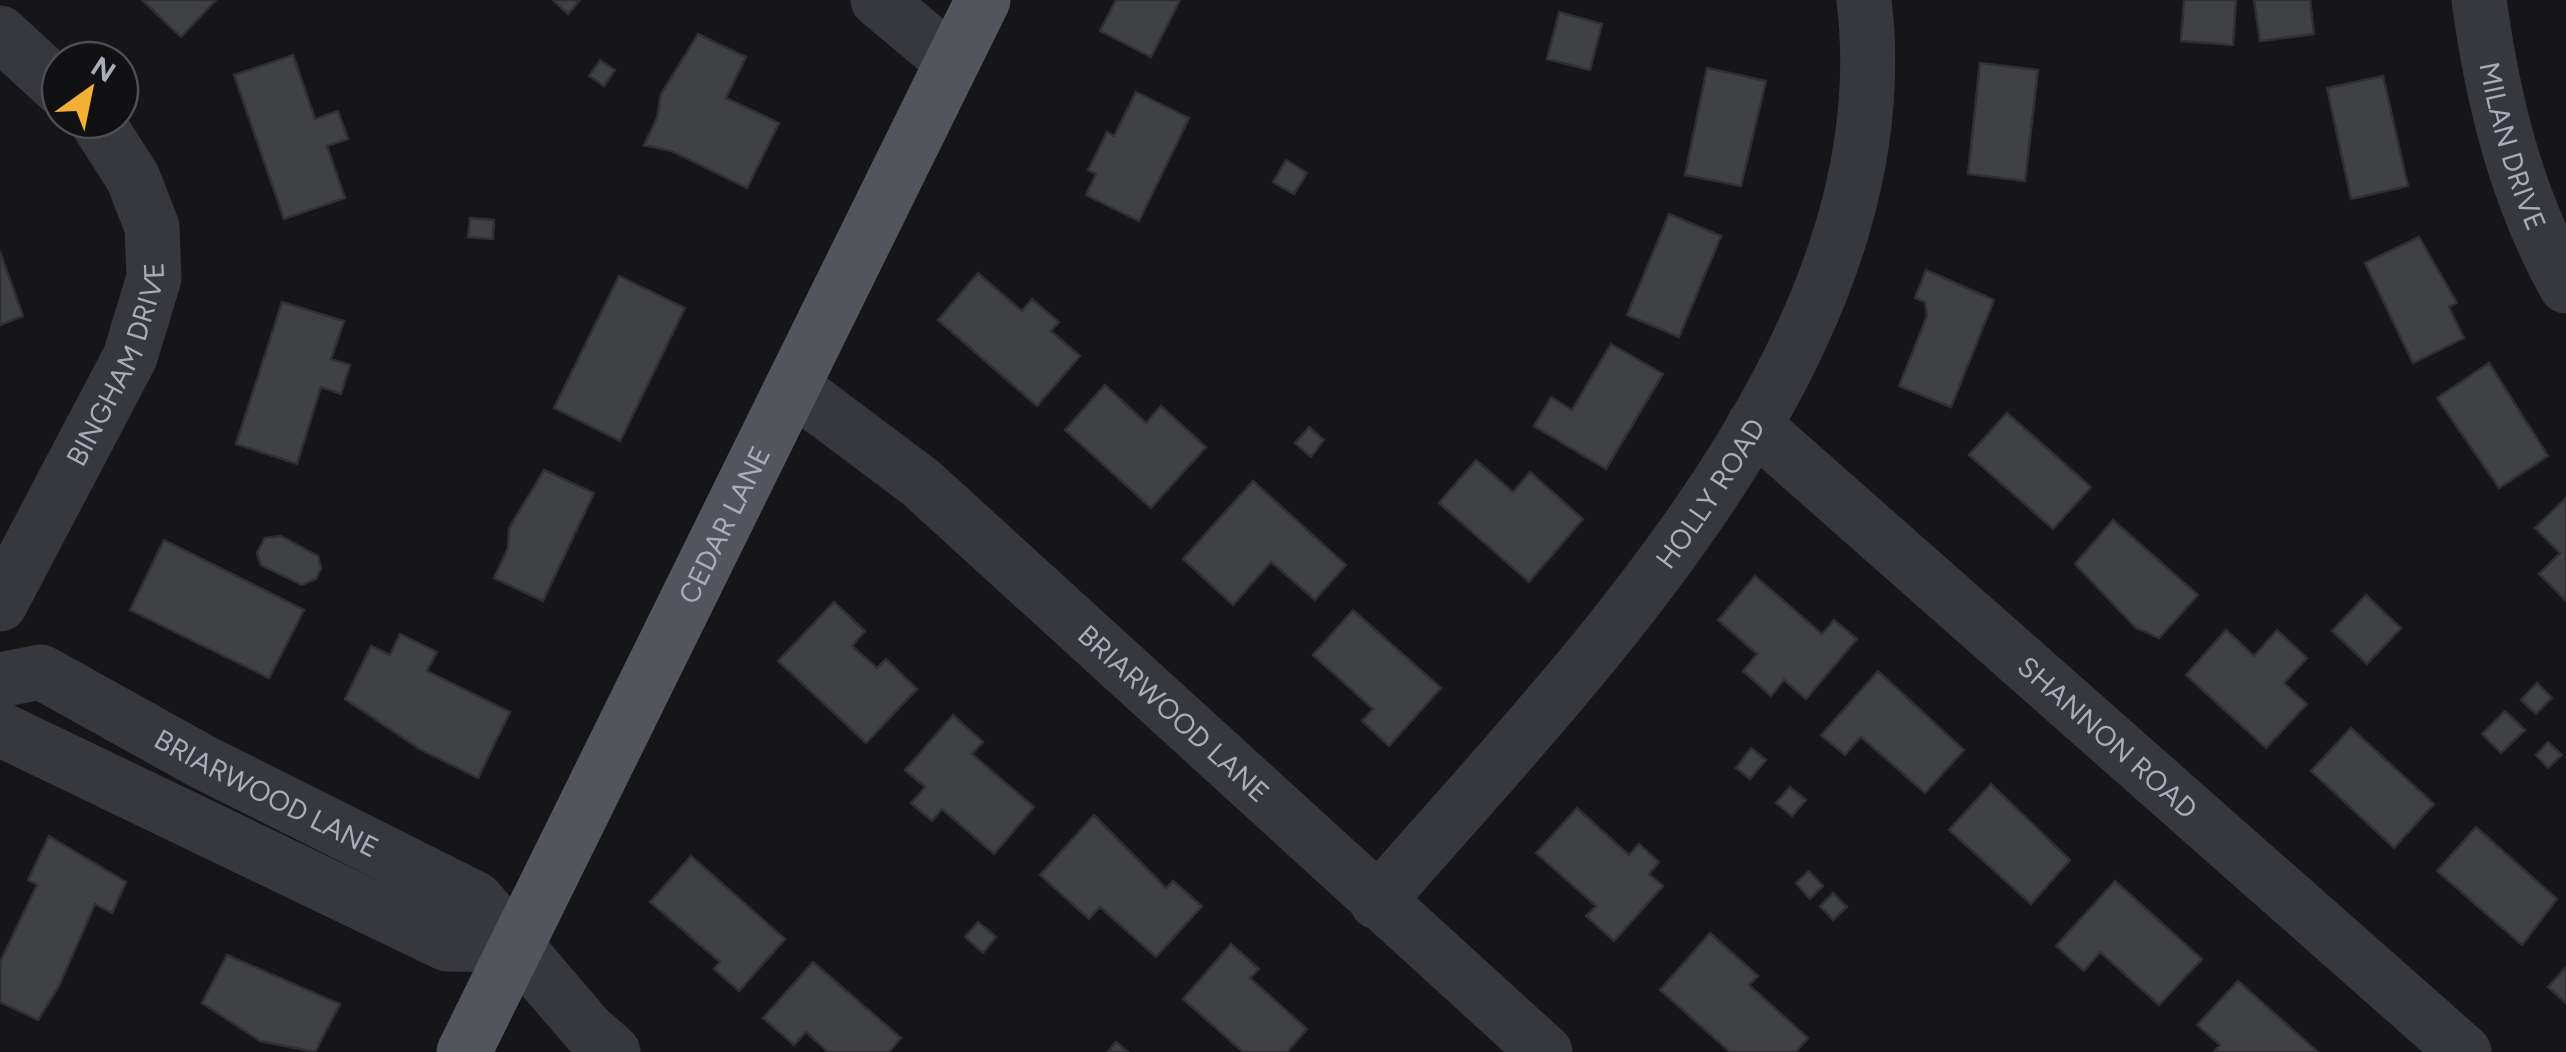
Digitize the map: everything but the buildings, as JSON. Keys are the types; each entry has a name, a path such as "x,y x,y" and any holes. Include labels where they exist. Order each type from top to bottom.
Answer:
{"main road":[{"name":"CEDAR LANE","path":"464,1052 983,0"}],"street":[{"path":"878,0 952,62"},
{"name":"HOLLY ROAD","path":"1377,902 1626,616 1692,526 1754,425 1819,297 1849,210 1861,150 1867,73 1864,0"},
{"name":"MILAN DRIVE","path":"2479,0 2490,78 2514,170 2541,241 2566,286"},
{"path":"0,33 40,70"},
{"name":"BINGHAM DRIVE","path":"0,604 130,358 154,278 152,227 133,178 109,140"},
{"name":"BRIARWOOD LANE","path":"793,387 922,483 1544,1052"},
{"name":"SHANNON ROAD","path":"1754,425 2464,1052"},
{"name":"BRIARWOOD LANE","path":"0,680 42,672 201,762 476,899 588,1030 613,1052"},
{"name":"BRIARWOOD LANE","path":"0,729 447,944 518,944"}]}
